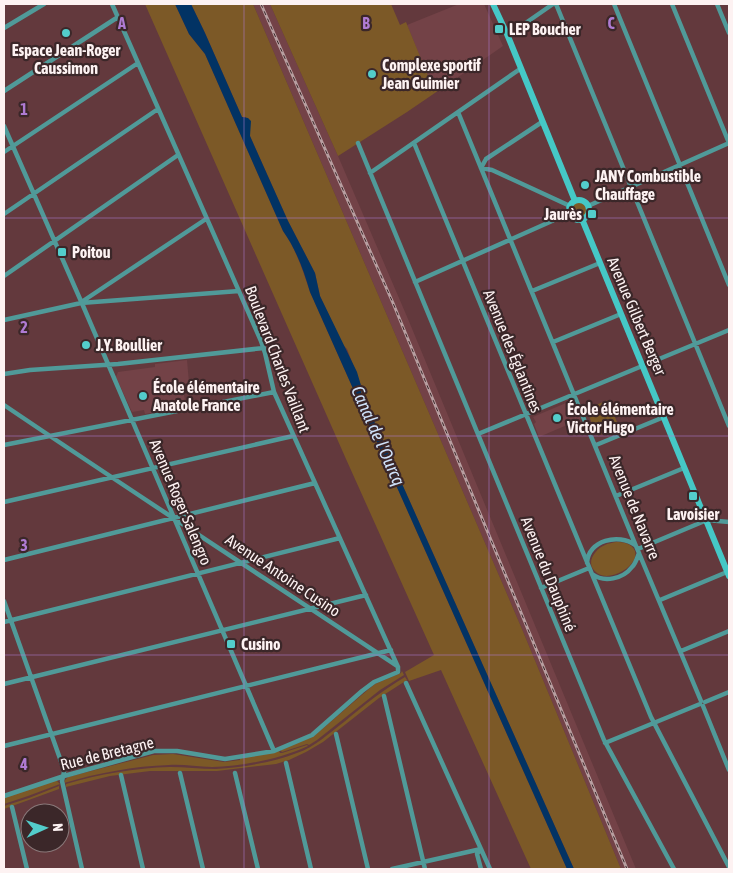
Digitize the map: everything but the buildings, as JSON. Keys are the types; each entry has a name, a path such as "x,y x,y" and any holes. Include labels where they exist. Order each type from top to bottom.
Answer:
{"street":[{"path":"4,28 44,4"},
{"name":"Boulevard Charles Vaillant","path":"112,4 264,348 274,392 398,667"},
{"path":"415,282 570,213 573,203 507,34 493,4"},
{"path":"507,34 524,25 553,4 556,4 729,426"},
{"path":"614,4 729,285"},
{"path":"588,206 729,143 672,4"},
{"path":"717,4 729,33"},
{"path":"4,91 118,17"},
{"path":"4,152 138,63"},
{"path":"370,173 520,69"},
{"path":"4,214 158,108"},
{"name":"Avenue de Navarre","path":"458,112 724,753 729,770"},
{"path":"542,122 486,159 481,168 492,170 573,203 582,201 589,209 587,215 582,219 574,218 570,213"},
{"name":"Avenue Roger Salengro","path":"4,126 274,751"},
{"name":"Avenue du Dauphiné","path":"358,143 605,743 674,869"},
{"name":"Avenue des Églantines","path":"414,143 654,724 729,867"},
{"path":"4,276 178,155"},
{"path":"81,303 206,219"},
{"name":"Avenue Gilbert Berger","path":"582,219 728,574"},
{"path":"532,291 600,263"},
{"path":"4,320 81,303 239,291"},
{"path":"553,342 622,314"},
{"path":"478,434 729,330"},
{"path":"4,374 264,348"},
{"path":"4,444 274,392"},
{"name":"Avenue Antoine Cusino","path":"4,404 112,478 398,667"},
{"path":"596,445 664,416"},
{"path":"4,502 293,436"},
{"path":"616,496 684,468"},
{"path":"4,560 315,483"},
{"path":"638,549 707,520 729,522"},
{"path":"4,622 340,538"},
{"path":"618,538 629,541 638,549 636,562 631,569 617,578 598,578 589,569 587,558 594,548 602,542 618,538"},
{"path":"541,588 589,569"},
{"path":"660,600 728,574"},
{"path":"4,684 366,595"},
{"path":"4,601 63,766 64,776 62,781 82,869"},
{"path":"681,651 729,631"},
{"path":"4,746 391,650"},
{"name":"Rue de Bretagne","path":"4,796 64,776 154,752 178,751 225,759 274,751 312,735 374,682 398,672 398,667"},
{"path":"406,683 490,869"},
{"path":"605,743 729,692"},
{"path":"384,696 425,869"},
{"path":"336,734 368,869"},
{"path":"286,762 311,869"},
{"path":"180,773 203,869"},
{"path":"234,773 258,869"},
{"path":"121,775 143,869"},
{"path":"12,807 27,869"},
{"path":"392,869 480,848"},
{"path":"480,848 477,854 481,869"},
{"path":"724,869 729,867"}],"shaded area":[{"path":"145,4 175,4 189,34 205,54 283,231 302,268 310,292 567,869 531,869 441,670 409,681 405,672 434,655"},
{"path":"191,4 253,4 522,629 621,869 574,869 361,392 362,388 347,349 343,345 320,296 315,273 288,221 250,136 246,117 242,117"},
{"path":"253,4 270,4 338,156 408,319 636,869 621,869 522,629"},
{"name":"Complexe sportif Jean Guimier","path":"270,4 391,4 400,25 406,22 433,88 451,82 338,156"},
{"path":"459,4 484,4 503,46 451,82 433,89 407,25"},
{"path":"579,202 587,210 579,218 571,210"},
{"path":"187,360 189,383 182,384 186,406 145,414 144,410 132,412 116,377 118,372 155,367 155,364"},
{"name":"École élémentaire Victor Hugo","path":"571,398 581,419 539,437 533,417 566,403"},
{"path":"608,400 619,427 597,436 586,409"},
{"path":"616,542 628,544 634,548 634,560 627,568 617,574 607,576 597,573 591,565 592,557 601,547"},
{"path":"402,671 404,675 380,690 317,740 309,745 282,752 280,750 314,736 375,684"},
{"path":"405,677 407,680 379,698 323,742 289,760 276,764 217,771 150,771 110,776 66,787 66,784 79,780 130,770 170,767 226,768 257,764 287,756 316,743 374,698"},
{"path":"307,745 286,755 249,763 212,767 174,765 129,768 64,783 68,777 153,755 173,754 224,762 279,751 282,753"},
{"path":"56,780 60,784 4,804 4,797"},
{"path":"59,786 59,789 4,809 4,806"}],"water":[{"name":"Canal de l'Ourcq","path":"175,4 191,4 242,117 248,118 251,121 250,136 288,221 315,273 320,296 357,372 362,389 361,392 574,869 567,869 310,292 296,253 283,231 205,54 189,34"}],"railway":[{"path":"261,4 393,303 627,869"}],"place":[{"name":"LEP Boucher","path":"499,29"},
{"name":"Espace Jean-Roger Caussimon","path":"66,33"},
{"name":"Complexe sportif Jean Guimier","path":"372,74"},
{"name":"JANY Combustible Chauffage","path":"585,185"},
{"name":"Jaurès","path":"592,214"},
{"name":"Poitou","path":"62,252"},
{"name":"J.Y. Boullier","path":"86,345"},
{"name":"École élémentaire Anatole France","path":"143,396"},
{"name":"École élémentaire Victor Hugo","path":"557,418"},
{"name":"Lavoisier","path":"693,496"},
{"name":"Cusino","path":"231,644"}]}
